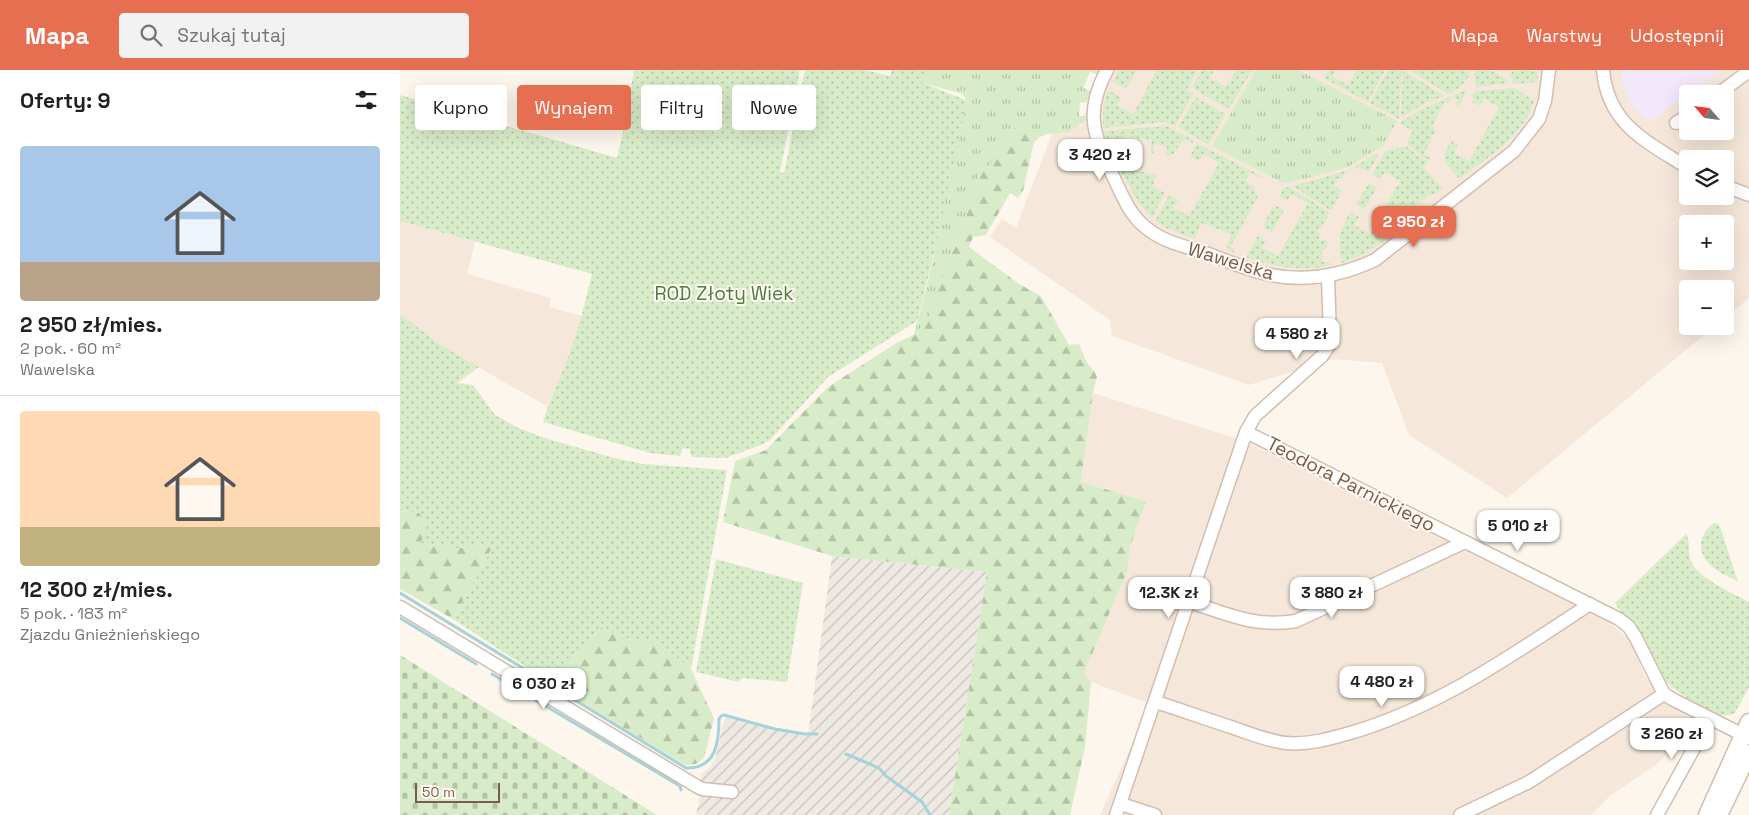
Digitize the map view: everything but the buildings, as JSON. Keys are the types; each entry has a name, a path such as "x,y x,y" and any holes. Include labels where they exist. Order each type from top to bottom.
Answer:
{"street":[{"name":"Wawelska","path":"1107,70 1100,85 1094,117 1097,142 1124,200 1142,225 1168,242 1203,252 1253,271 1275,276 1328,276 1356,269 1382,255 1514,151 1539,119 1549,70"},
{"path":"1603,70 1609,97 1620,118 1631,130 1679,162"},
{"path":"1730,85 1749,71"},
{"path":"1734,189 1749,195"},
{"path":"1155,815 1119,809 1246,432 1255,416 1322,356 1328,347 1330,338 1328,276"},
{"name":"Teodora Parnickiego","path":"1246,432 1619,619 1629,627 1636,638 1664,694"},
{"path":"1190,602 1248,621 1264,624 1296,621 1466,542"},
{"path":"1156,702 1265,739 1287,743 1310,743 1333,738 1369,728 1443,696 1482,674 1590,604"},
{"path":"400,607 698,787 732,792"},
{"path":"1460,815 1529,782 1664,694 1710,718 1747,732 1706,815"},
{"path":"1657,815 1710,718"},
{"path":"1719,815 1749,753"}],"shaded area":[{"path":"1098,70 1749,70 1749,298 1734,310 1734,280 1679,280 1679,335 1704,335 1507,498 1409,435 1382,363 1334,359 1249,385 1112,336 1110,320 990,237 1002,219 1016,228 1058,118 1081,127"},
{"path":"1621,70 1721,70 1700,85 1679,85 1679,101 1651,121 1631,103 1624,87"},
{"path":"400,221 475,242 467,274 551,298 549,307 582,316 568,360 547,406 441,345 400,314"},
{"path":"1093,393 1244,441 1609,622 1632,642 1645,677 1699,723 1657,764 1611,795 1591,815 1100,815 1150,704 1091,682 1084,673 1127,572 1130,547 1146,501 1081,482"},
{"path":"832,556 987,572 949,815 696,815 700,796 701,774 710,767 715,759 723,724 727,718 808,735"}],"green space":[{"name":"ROD Złoty Wiek","path":"634,70 800,70 797,85 732,85 732,130 788,130 780,172 784,173 793,130 816,130 816,85 802,85 805,70 865,70 890,76 892,70 925,70 923,83 968,101 950,189 917,321 828,377 770,440 726,458 692,457 690,449 683,448 680,456 650,453 543,422 575,339 592,274 400,221 400,95 415,99 415,130 507,130 507,126 617,158 623,130 631,130 631,88"},
{"path":"925,70 1101,70 1096,74 1090,72 1083,88 1089,90 1091,94 1087,102 1080,103 1079,116 1087,116 1087,120 1069,132 1047,134 1040,137 1015,127 1007,143 987,167 981,166 966,217 924,329 914,335 931,268 967,101 963,94 922,83"},
{"path":"1118,70 1137,70 1126,89 1113,82"},
{"path":"1157,70 1197,70 1187,90 1193,94 1175,126 1165,122 1103,128 1103,109 1107,92 1109,91 1121,97 1117,105 1133,114"},
{"path":"1202,70 1214,70 1210,78 1226,87 1236,70 1252,70 1230,107 1226,108 1193,88"},
{"path":"1256,70 1298,70 1397,121 1384,145 1348,167 1283,183 1212,146"},
{"path":"1328,70 1335,70 1332,76 1348,85 1357,70 1385,70 1368,102 1323,78"},
{"path":"1388,70 1402,70 1399,119 1370,103"},
{"path":"1403,70 1444,96 1426,103 1401,117"},
{"path":"1410,70 1471,70 1462,85 1448,94"},
{"path":"1476,70 1490,70 1508,80 1509,83 1476,87 1474,74"},
{"path":"1515,70 1529,70 1538,73 1537,82 1514,84 1510,74"},
{"path":"1515,88 1534,101 1522,125 1504,145 1461,178 1458,178 1444,161 1445,153 1451,141 1458,145 1454,153 1469,161 1499,107 1484,98 1480,106 1472,102 1474,99 1471,97 1475,91"},
{"path":"1464,91 1467,91 1459,106 1455,104 1458,100 1452,97 1448,104 1445,102 1432,126 1435,132 1424,154 1431,158 1430,160 1423,158 1407,143 1413,131 1400,124 1422,109"},
{"path":"1196,97 1225,114 1209,145 1178,127"},
{"path":"1166,126 1194,140 1192,144 1187,140 1182,141 1170,156 1166,155 1167,147 1155,144 1153,153 1150,152 1152,141 1125,136 1122,153 1115,158 1109,149 1103,131"},
{"path":"1015,127 1040,137 1034,142 1023,191 1018,198 1010,193 986,235 973,237 969,247 1019,284 1041,296 1069,345 1079,344 1087,363 1095,372 1097,377 1093,393 1081,482 1146,501 1130,547 1127,572 1084,673 1091,682 1085,747 1070,815 949,815 987,572 832,556 723,522 735,461 766,450 828,387 898,342 918,333 966,217 981,165 1007,143"},
{"path":"1197,143 1261,176 1260,178 1250,172 1245,181 1255,187 1254,190 1258,197 1230,247 1235,250 1235,253 1229,251 1227,246 1231,234 1201,223 1195,239 1166,228 1155,221 1169,195 1178,200 1174,208 1189,216 1219,163 1204,154 1199,161 1190,156"},
{"path":"1406,146 1422,159 1429,162 1423,167 1443,189 1435,194 1430,194 1409,212 1408,223 1377,246 1342,263 1340,237 1350,212 1359,217 1354,225 1370,234 1400,181 1385,172 1381,179 1373,175 1373,173 1385,151"},
{"path":"1379,154 1369,172 1358,167 1345,173 1342,180 1338,178 1334,186 1342,191 1331,211 1293,186 1349,170"},
{"path":"1123,163 1129,169 1157,175 1152,186 1165,193 1152,218 1139,203 1118,166"},
{"path":"1369,183 1377,187 1364,210 1356,204"},
{"path":"1290,187 1330,213 1321,227 1318,228 1320,241 1326,240 1328,242 1326,249 1322,250 1322,262 1329,262 1332,265 1310,268 1288,267 1246,257 1259,236 1266,240 1262,248 1278,256 1308,203 1292,194 1287,201 1281,198 1280,195 1284,188"},
{"path":"1274,205 1284,210 1272,232 1263,226"},
{"path":"400,314 441,345 479,367 457,383 473,385 495,415 518,428 548,439 614,458 643,464 727,470 691,669 656,642 634,641 601,628 552,684 453,619 493,546 457,548 420,543 419,513 400,511"},
{"path":"400,511 419,513 427,524 421,543 457,548 493,546 453,619 400,589"},
{"path":"1714,523 1719,524 1738,582 1719,572 1708,563 1701,551 1701,543 1705,532"},
{"path":"1686,534 1691,561 1700,573 1749,602 1749,687 1735,713 1730,715 1720,715 1707,710 1682,695 1669,684 1659,670 1644,638 1621,613 1615,603"},
{"path":"716,559 803,583 787,682 742,678 739,682 696,672"},
{"path":"601,628 634,641 656,642 691,669 714,718 704,758 696,764 685,765 552,684"},
{"path":"400,655 657,815 400,815"}],"waterway":[{"path":"400,593 686,768 696,767 710,759 716,745 719,719 724,715 775,729 817,734"},
{"path":"400,618 476,664"},
{"path":"492,674 680,786 681,790"},
{"path":"846,754 880,769 886,776 922,802 930,815"}]}
